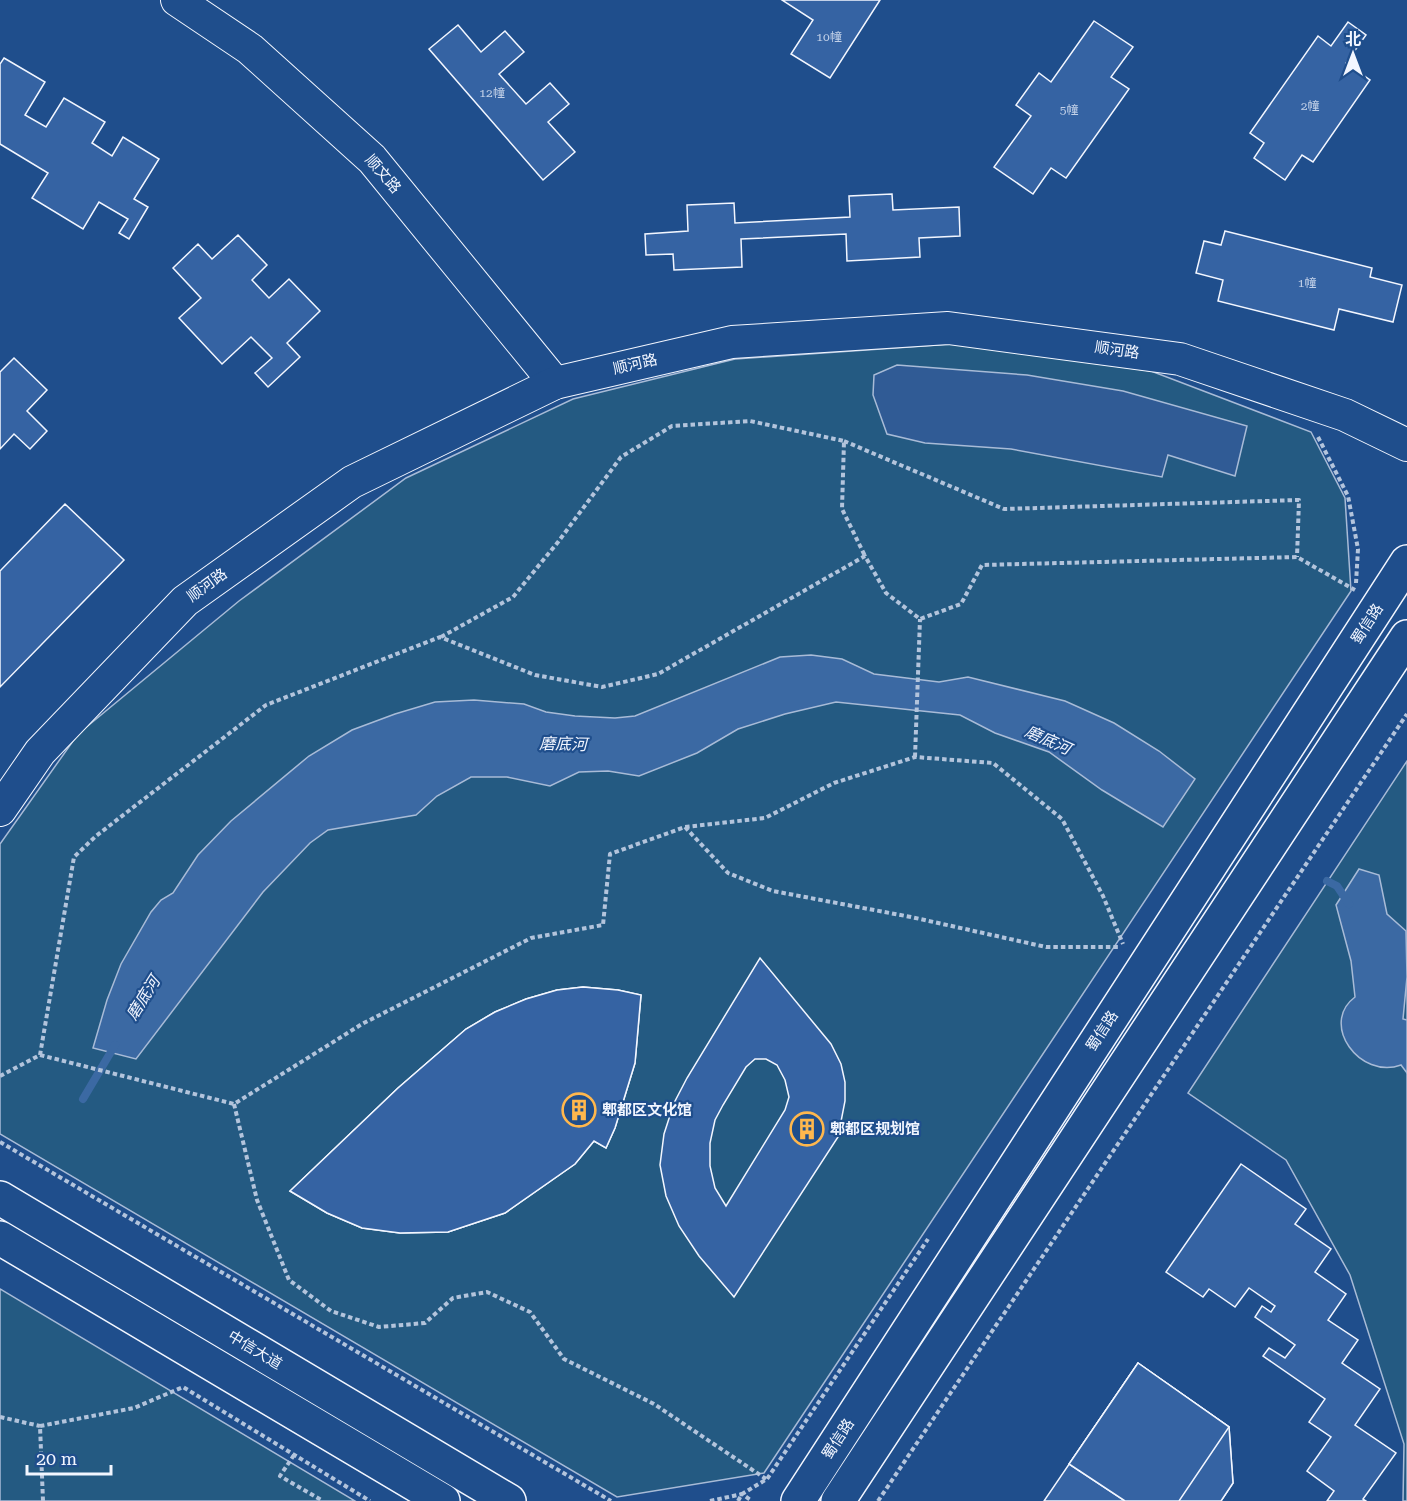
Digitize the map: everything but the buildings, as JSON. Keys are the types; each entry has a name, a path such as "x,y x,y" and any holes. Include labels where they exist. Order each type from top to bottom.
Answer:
{"main road":[{"name":"蜀信路","path":"803,1493 1367,598 1407,562"},
{"path":"838,1501 1407,637"},
{"name":"中信大道","path":"0,1198 509,1501"},
{"path":"0,1238 443,1501"},
{"path":"771,1490 803,1493"}],"street":[{"name":"顺文路","path":"177,0 250,49 372,159 555,383"},
{"name":"顺河路","path":"0,810 40,752 185,601 352,482 555,383 732,342 948,328 1180,359 1345,415 1407,445"}],"path":[{"path":"40,1055 74,856 96,836 266,705 440,637 513,597 558,542 621,457 672,426 750,421 844,441 1004,509 1299,500 1297,557"},
{"path":"1313,427 1348,496 1367,598"},
{"path":"844,441 842,509 886,593 920,619"},
{"path":"440,637 535,675 602,687 658,674 865,556"},
{"path":"920,619 961,604 981,565 1297,557 1367,598"},
{"path":"915,757 920,619"},
{"path":"878,1501 1407,714"},
{"path":"0,1076 40,1055 234,1104 362,1024 531,938 603,925 610,854 685,827 765,818 834,783 915,757 993,764 1062,819 1103,896 1124,947 1046,947 911,917 773,891 728,873 685,827"},
{"path":"234,1104 257,1200 289,1280 331,1311 379,1327 424,1323 453,1298 487,1292 530,1312 564,1359 654,1404 771,1490"},
{"path":"0,1142 611,1501"},
{"path":"0,1417 40,1426 134,1408 183,1387 370,1501"},
{"path":"40,1426 43,1501"},
{"path":"294,1455 280,1476 323,1501"},
{"path":"710,1501 742,1494 752,1501"}],"shaded area":[{"path":"953,344 1151,371 1311,432 1345,498 1351,591 764,1473 617,1497 0,1134 0,844 78,734 239,601 406,478 573,399 735,359"},
{"path":"897,365 1027,375 1123,391 1247,426 1235,476 1168,455 1162,477 1011,449 925,443 887,434 873,395 874,375"},
{"path":"1407,761 1407,1501 1403,1501 1404,1444 1350,1275 1286,1160 1188,1093"},
{"path":"0,1289 355,1501 0,1501"}],"water":[{"path":"811,655 842,659 874,674 939,682 968,677 1065,701 1114,723 1159,751 1195,779 1163,827 1102,790 1049,752 995,733 960,715 836,702 785,714 738,729 697,753 639,776 608,771 579,772 550,786 507,777 471,777 437,796 416,815 328,830 310,843 263,892 136,1059 93,1048 107,1000 121,964 151,912 161,900 173,893 198,855 231,821 309,756 352,730 435,702 474,700 524,704 546,712 575,716 615,718 635,716 780,657"},
{"path":"1359,869 1379,875 1387,914 1406,931 1407,977 1403,1019 1407,1020 1407,1073 1401,1065 1386,1067 1371,1064 1359,1057 1349,1047 1343,1034 1341,1021 1345,1008 1355,997 1351,961 1336,905"}],"waterway":[{"name":"磨底河","path":"1327,881 1337,886 1349,904"},
{"name":"磨底河","path":"83,1099 115,1045"}],"place":[{"name":"郫都区文化馆","path":"579,1110"},
{"name":"郫都区规划馆","path":"807,1129"}]}
